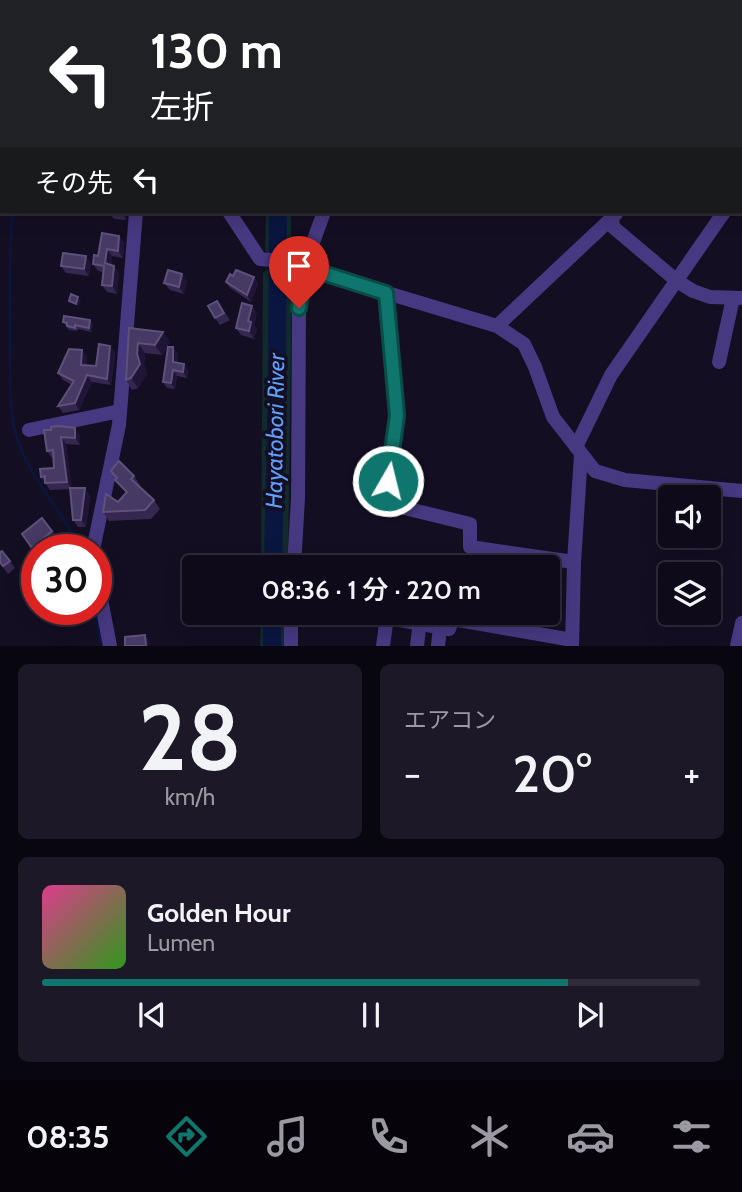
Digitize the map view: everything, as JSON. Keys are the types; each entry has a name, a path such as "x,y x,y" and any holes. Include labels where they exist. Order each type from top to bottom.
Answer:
{"street":[{"path":"95,534 115,450 120,411 136,214"},
{"path":"230,214 257,257 267,261 298,264 497,326 524,344 553,417 596,471 625,480 742,491"},
{"path":"295,555 298,498 298,264 323,214"},
{"path":"614,214 613,227 677,281 693,291 710,296 738,298 719,362"},
{"path":"497,326 614,214"},
{"path":"436,625 449,629 453,619 572,643 578,451 611,375 723,214"},
{"path":"386,293 397,415 384,503 470,524 470,547 574,562"},
{"path":"29,430 120,411"},
{"path":"737,646 742,623"},
{"path":"106,625 110,646"},
{"path":"291,625 291,646"},
{"path":"380,625 383,646"},
{"path":"416,646 419,625"},
{"path":"438,646 440,627"}],"green space":[{"path":"266,214 274,214 269,555 261,555 263,273 269,269 268,252 265,251"},
{"path":"284,214 291,214 291,252 287,252 287,269 292,272 288,555 280,555"},
{"path":"261,625 268,625 268,646 260,646"},
{"path":"278,625 287,625 287,646 277,646"}],"building":[{"path":"102,233 119,236 118,251 107,249 105,263 114,266 112,286 102,285 104,266 93,264 94,255 98,256"},
{"path":"63,253 86,256 84,269 61,266"},
{"path":"168,270 182,274 179,287 164,283"},
{"path":"236,270 254,277 247,295 226,282"},
{"path":"71,294 78,297 76,304 69,301"},
{"path":"217,301 224,313 215,318 208,306"},
{"path":"242,303 252,306 248,321 251,322 249,331 236,328"},
{"path":"64,316 90,320 89,328 67,326 67,323 63,322"},
{"path":"129,328 163,332 155,345 138,343 140,364 131,378 126,380"},
{"path":"99,344 110,346 107,379 87,375 75,403 58,406 74,381 58,373 69,349 82,350 81,365 96,366"},
{"path":"168,347 173,347 173,362 184,364 183,372 173,370 171,383 163,382"},
{"path":"59,426 75,428 75,438 61,437 67,482 45,483 45,476 41,477 40,469 54,468 53,450 47,451 44,430"},
{"path":"119,461 134,476 131,479 154,500 145,510 103,512 106,494 118,502 127,492 115,480 117,478 111,471"},
{"path":"70,488 85,488 81,520 73,520"},
{"path":"42,518 52,531 48,534 22,534"},
{"path":"2,551 10,561 3,566 0,562"},
{"path":"145,635 146,646 125,646 125,637"}],"waterway":[{"path":"12,214 10,384 14,428 30,468 73,534"},
{"name":"Hayatobori River","path":"273,555 278,214"},
{"path":"98,625 101,646"},
{"name":"Hayatobori River","path":"272,625 272,646"}],"route":[{"path":"299,308 304,267 386,293 397,415 388,481"}]}
